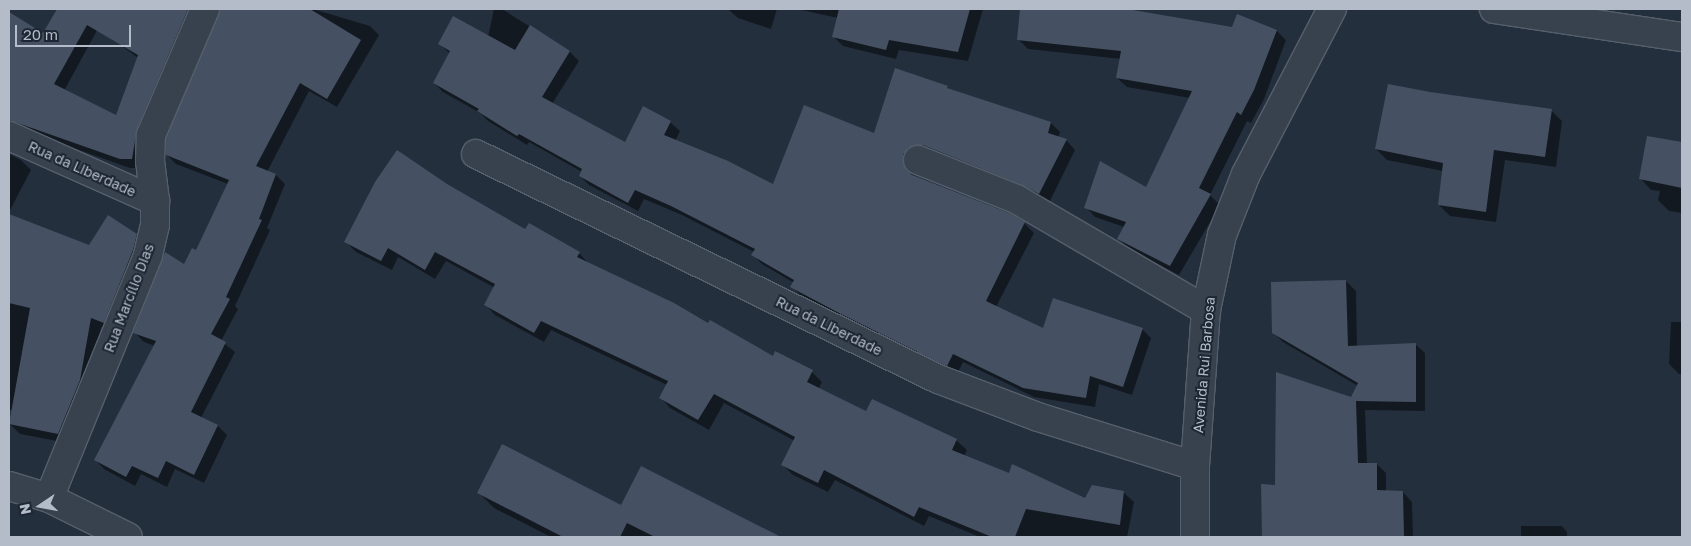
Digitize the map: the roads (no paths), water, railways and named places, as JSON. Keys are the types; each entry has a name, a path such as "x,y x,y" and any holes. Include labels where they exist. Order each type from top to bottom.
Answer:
{"street":[{"name":"Rua Marcílio Dias","path":"49,498 148,255 155,225 155,201 150,161 151,135 205,9"},
{"name":"Avenida Rui Barbosa","path":"1195,537 1195,466 1206,310 1222,235 1246,174 1332,9"},
{"path":"1494,9 1682,37"},
{"name":"Rua da Liberdade","path":"9,136 155,201"},
{"name":"Rua da Liberdade","path":"476,154 938,379 1038,417 1195,466"},
{"path":"918,160 1016,199 1206,310"},
{"path":"9,486 49,498 128,537"}]}
